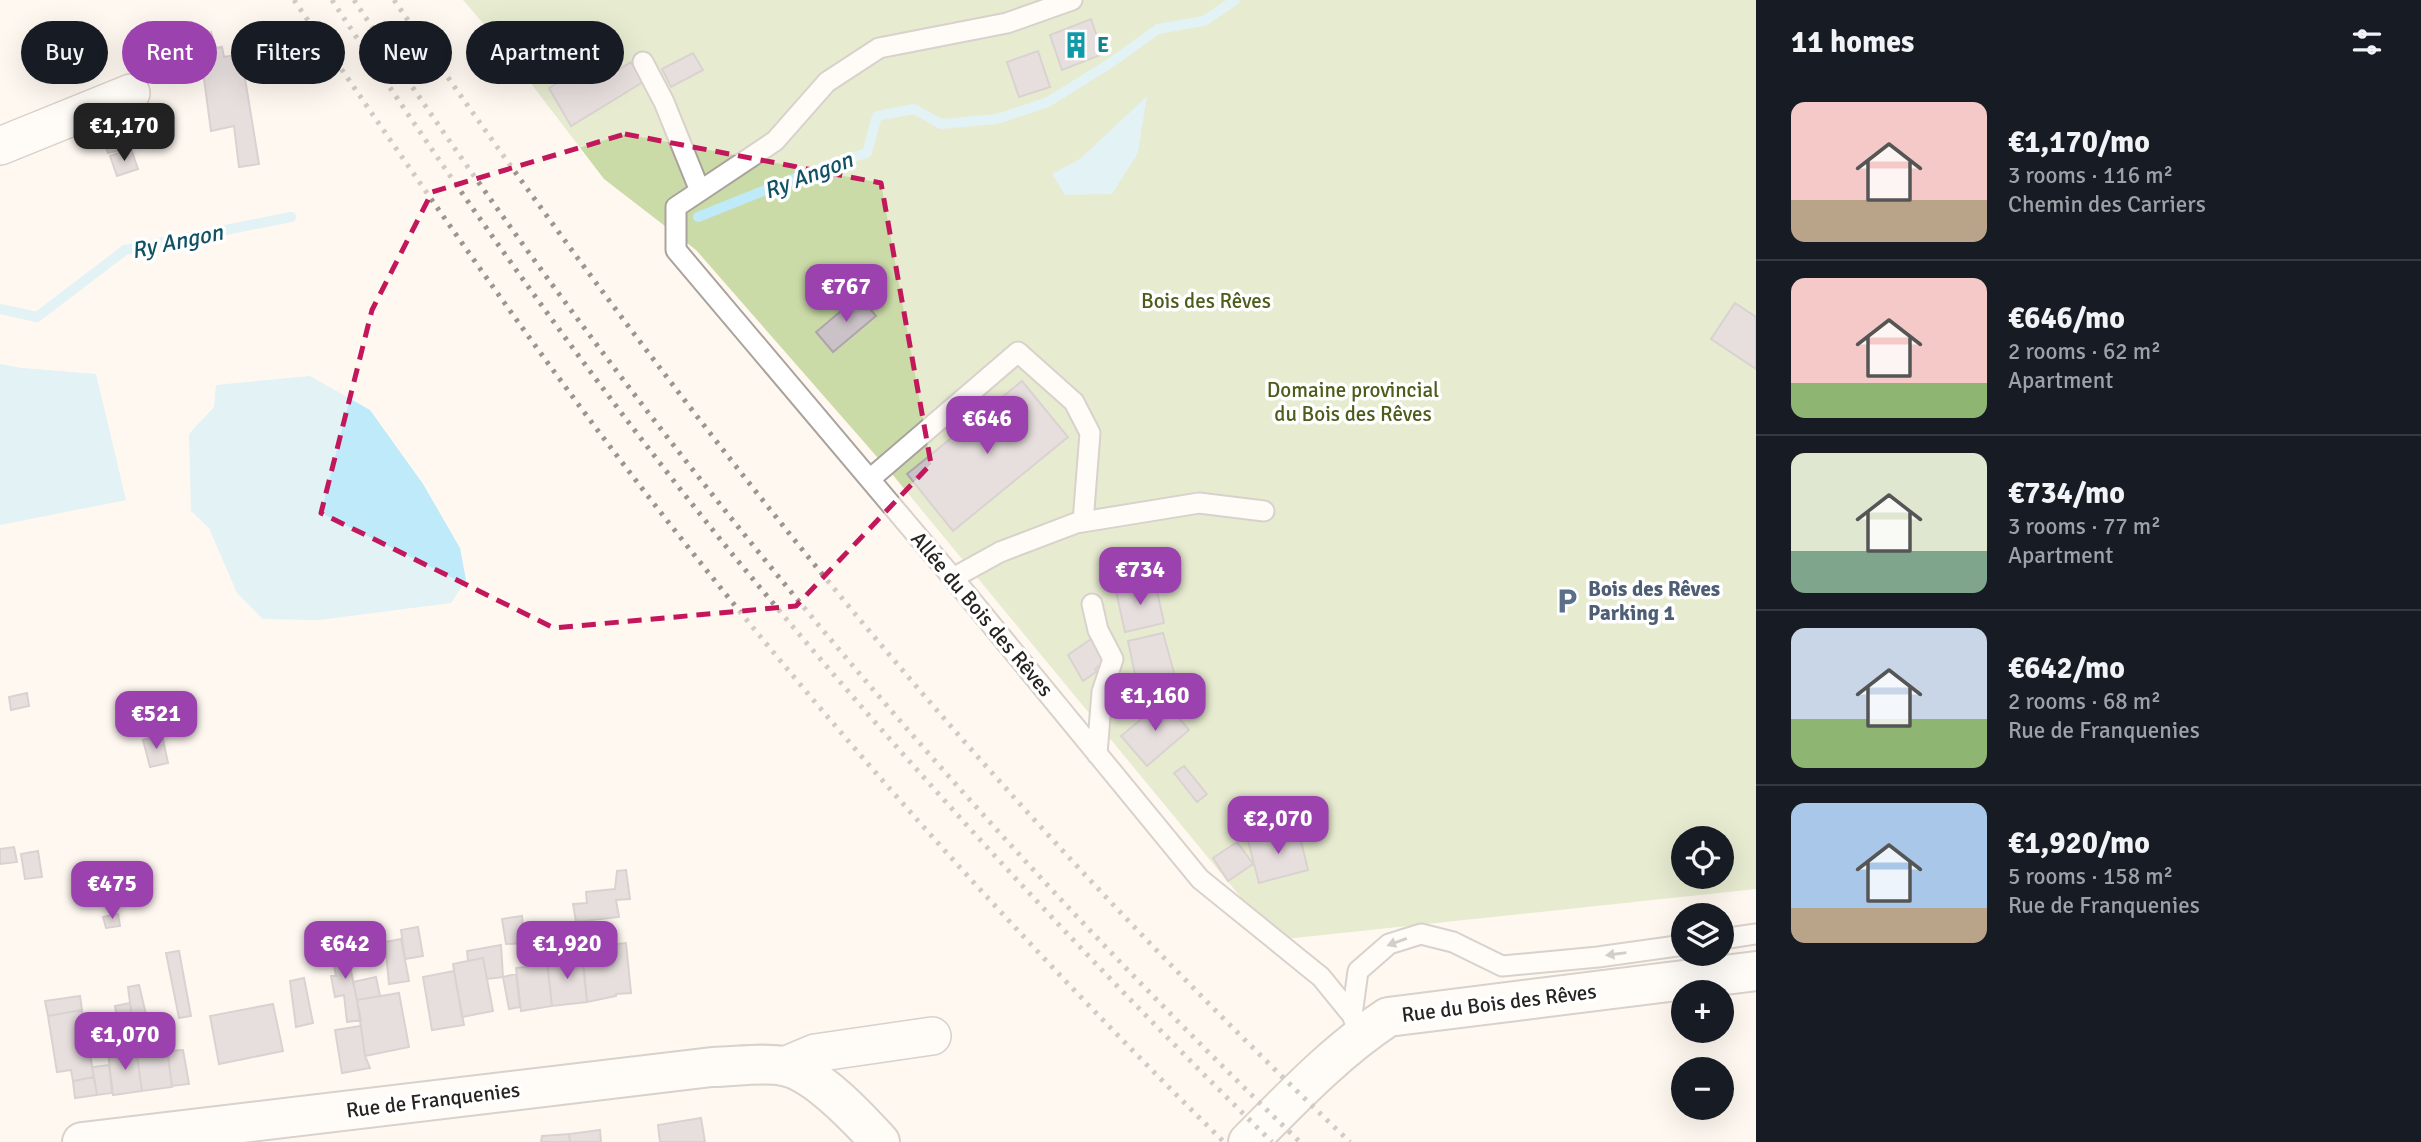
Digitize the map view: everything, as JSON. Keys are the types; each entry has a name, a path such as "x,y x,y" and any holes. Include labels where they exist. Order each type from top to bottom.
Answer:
{"street":[{"path":"0,146 131,93"},
{"name":"Rue du Bois des Rêves","path":"1248,1142 1356,1025 1388,1017 1756,971"},
{"path":"784,1066 815,1054 932,1036"},
{"path":"784,1066 806,1076 843,1102 880,1142"},
{"name":"Rue de Franquenies","path":"82,1142 712,1067 784,1066"}],"lane":[{"path":"643,62 664,102 700,191 775,141 827,82 879,48 1007,23 1072,0"},
{"name":"Allée du Bois des Rêves","path":"700,191 676,207 676,250 953,578 1200,879 1321,977 1356,1025"},
{"path":"870,479 1017,352 1074,401 1090,433 1083,522"},
{"path":"953,578 1000,552 1083,522 1199,503 1264,511"},
{"path":"1093,604 1098,630 1113,659 1102,692 1097,754"},
{"path":"1356,1025 1358,971 1389,944 1421,934 1452,942 1502,966 1671,947"},
{"path":"1734,937 1756,934"}],"highlighted area":[{"path":"625,134 881,183 931,464 796,606 554,628 321,513 372,310 432,192"}],"green space":[{"name":"Domaine provincial du Bois des Rêves","path":"463,0 1756,0 1756,889 1285,939 1257,917 892,474 696,250 604,179 531,84 624,84 624,21 481,21"}],"water":[{"path":"1147,96 1138,153 1112,194 1065,195 1052,174 1080,159"},
{"path":"0,364 96,374 126,500 0,525"},
{"path":"310,376 370,410 423,484 460,548 466,580 451,603 319,620 263,619 237,593 209,528 191,511 189,434 214,407 216,385"}],"building":[{"name":"E","path":"1091,19 1103,54 1062,70 1050,35"},
{"path":"222,47 224,57 231,56 231,84 246,84 259,164 239,167 234,126 211,131 205,84 217,84 217,48"},
{"path":"1038,51 1050,87 1019,97 1007,62"},
{"path":"693,53 703,70 671,87 662,69"},
{"path":"631,62 643,82 571,126 549,88 556,84 624,84 624,66"},
{"path":"113,119 121,150 108,153 99,122"},
{"path":"131,149 138,169 117,176 110,156"},
{"path":"859,296 876,316 833,352 816,332"},
{"path":"1735,303 1756,317 1756,369 1711,339"},
{"path":"1022,381 1068,437 953,531 907,474"},
{"path":"1155,582 1164,623 1125,632 1116,591"},
{"path":"1163,633 1176,680 1138,689 1128,641"},
{"path":"1091,639 1107,660 1083,681 1068,655"},
{"path":"27,693 29,706 11,710 9,697"},
{"path":"1164,700 1189,730 1147,766 1121,736"},
{"path":"162,735 168,763 150,767 143,740"},
{"path":"1184,766 1207,794 1197,802 1174,773"},
{"path":"1298,829 1308,870 1259,883 1248,841"},
{"path":"1237,842 1253,864 1228,881 1213,858"},
{"path":"14,847 17,862 0,864 0,849"},
{"path":"38,851 42,877 25,879 21,854"},
{"path":"626,870 630,899 616,900 619,917 576,922 573,904 587,903 586,892 615,889 617,871"},
{"path":"118,914 120,926 106,928 103,917"},
{"path":"522,916 525,943 506,944 502,919"},
{"path":"418,927 423,956 405,959 401,930"},
{"path":"580,936 583,955 547,960 545,940"},
{"path":"401,939 409,981 389,984 385,942"},
{"path":"345,941 361,1020 347,1022 344,995 335,997 331,976 336,976 330,944"},
{"path":"626,943 631,993 587,1002 581,948"},
{"path":"501,945 503,977 487,979 483,958 468,961 467,951"},
{"path":"179,951 191,1016 179,1018 166,953"},
{"path":"583,955 587,1002 552,1006 547,960"},
{"path":"483,958 493,1011 462,1017 453,964"},
{"path":"547,964 552,1006 521,1011 516,968"},
{"path":"454,971 464,1025 432,1030 423,977"},
{"path":"516,974 520,1007 509,1009 503,977"},
{"path":"376,977 380,996 357,1000 353,982"},
{"path":"304,978 313,1023 296,1027 290,981"},
{"path":"139,985 154,1047 136,1049 128,987"},
{"path":"399,993 409,1047 365,1056 357,1000"},
{"path":"80,996 82,1010 48,1016 45,1001"},
{"path":"130,1003 136,1049 108,1052 105,1038 120,1036 115,1006"},
{"path":"273,1004 283,1051 219,1064 210,1016"},
{"path":"82,1010 94,1077 73,1081 71,1070 57,1072 48,1016"},
{"path":"361,1026 365,1056 370,1068 342,1073 335,1030"},
{"path":"167,1045 172,1087 142,1091 136,1049"},
{"path":"136,1049 142,1091 113,1095 108,1052"},
{"path":"183,1050 189,1084 172,1086 167,1051"},
{"path":"109,1065 112,1093 97,1095 92,1067"},
{"path":"94,1077 97,1095 75,1098 73,1081"},
{"path":"701,1118 705,1142 660,1142 658,1125"},
{"path":"600,1130 601,1142 570,1142 569,1134"},
{"path":"569,1134 570,1142 541,1142 542,1136"}],"waterway":[{"name":"Ry Angon","path":"698,217 833,163 867,153 877,116 914,109 941,124 997,119 1048,102 1158,29 1204,21 1235,0"},
{"name":"Ry Angon","path":"0,309 37,317 125,250 291,217"}],"railway":[{"path":"294,0 562,383 748,621 823,712 979,888 1059,974 1224,1142"},
{"path":"332,0 525,283 627,420 733,555 862,707 995,856 1131,1001 1272,1142"},
{"path":"354,0 458,154 567,304 679,452 796,597 916,739 1040,877 1168,1011 1300,1142"},
{"path":"394,0 492,140 643,346 865,626 998,779 1135,928 1350,1142"}],"place":[{"name":"E","path":"1076,45"},
{"name":"Bois des Rêves Parking 1","path":"1567,601"}],"park label":[{"name":"Bois des Rêves","path":"1206,301"}]}
